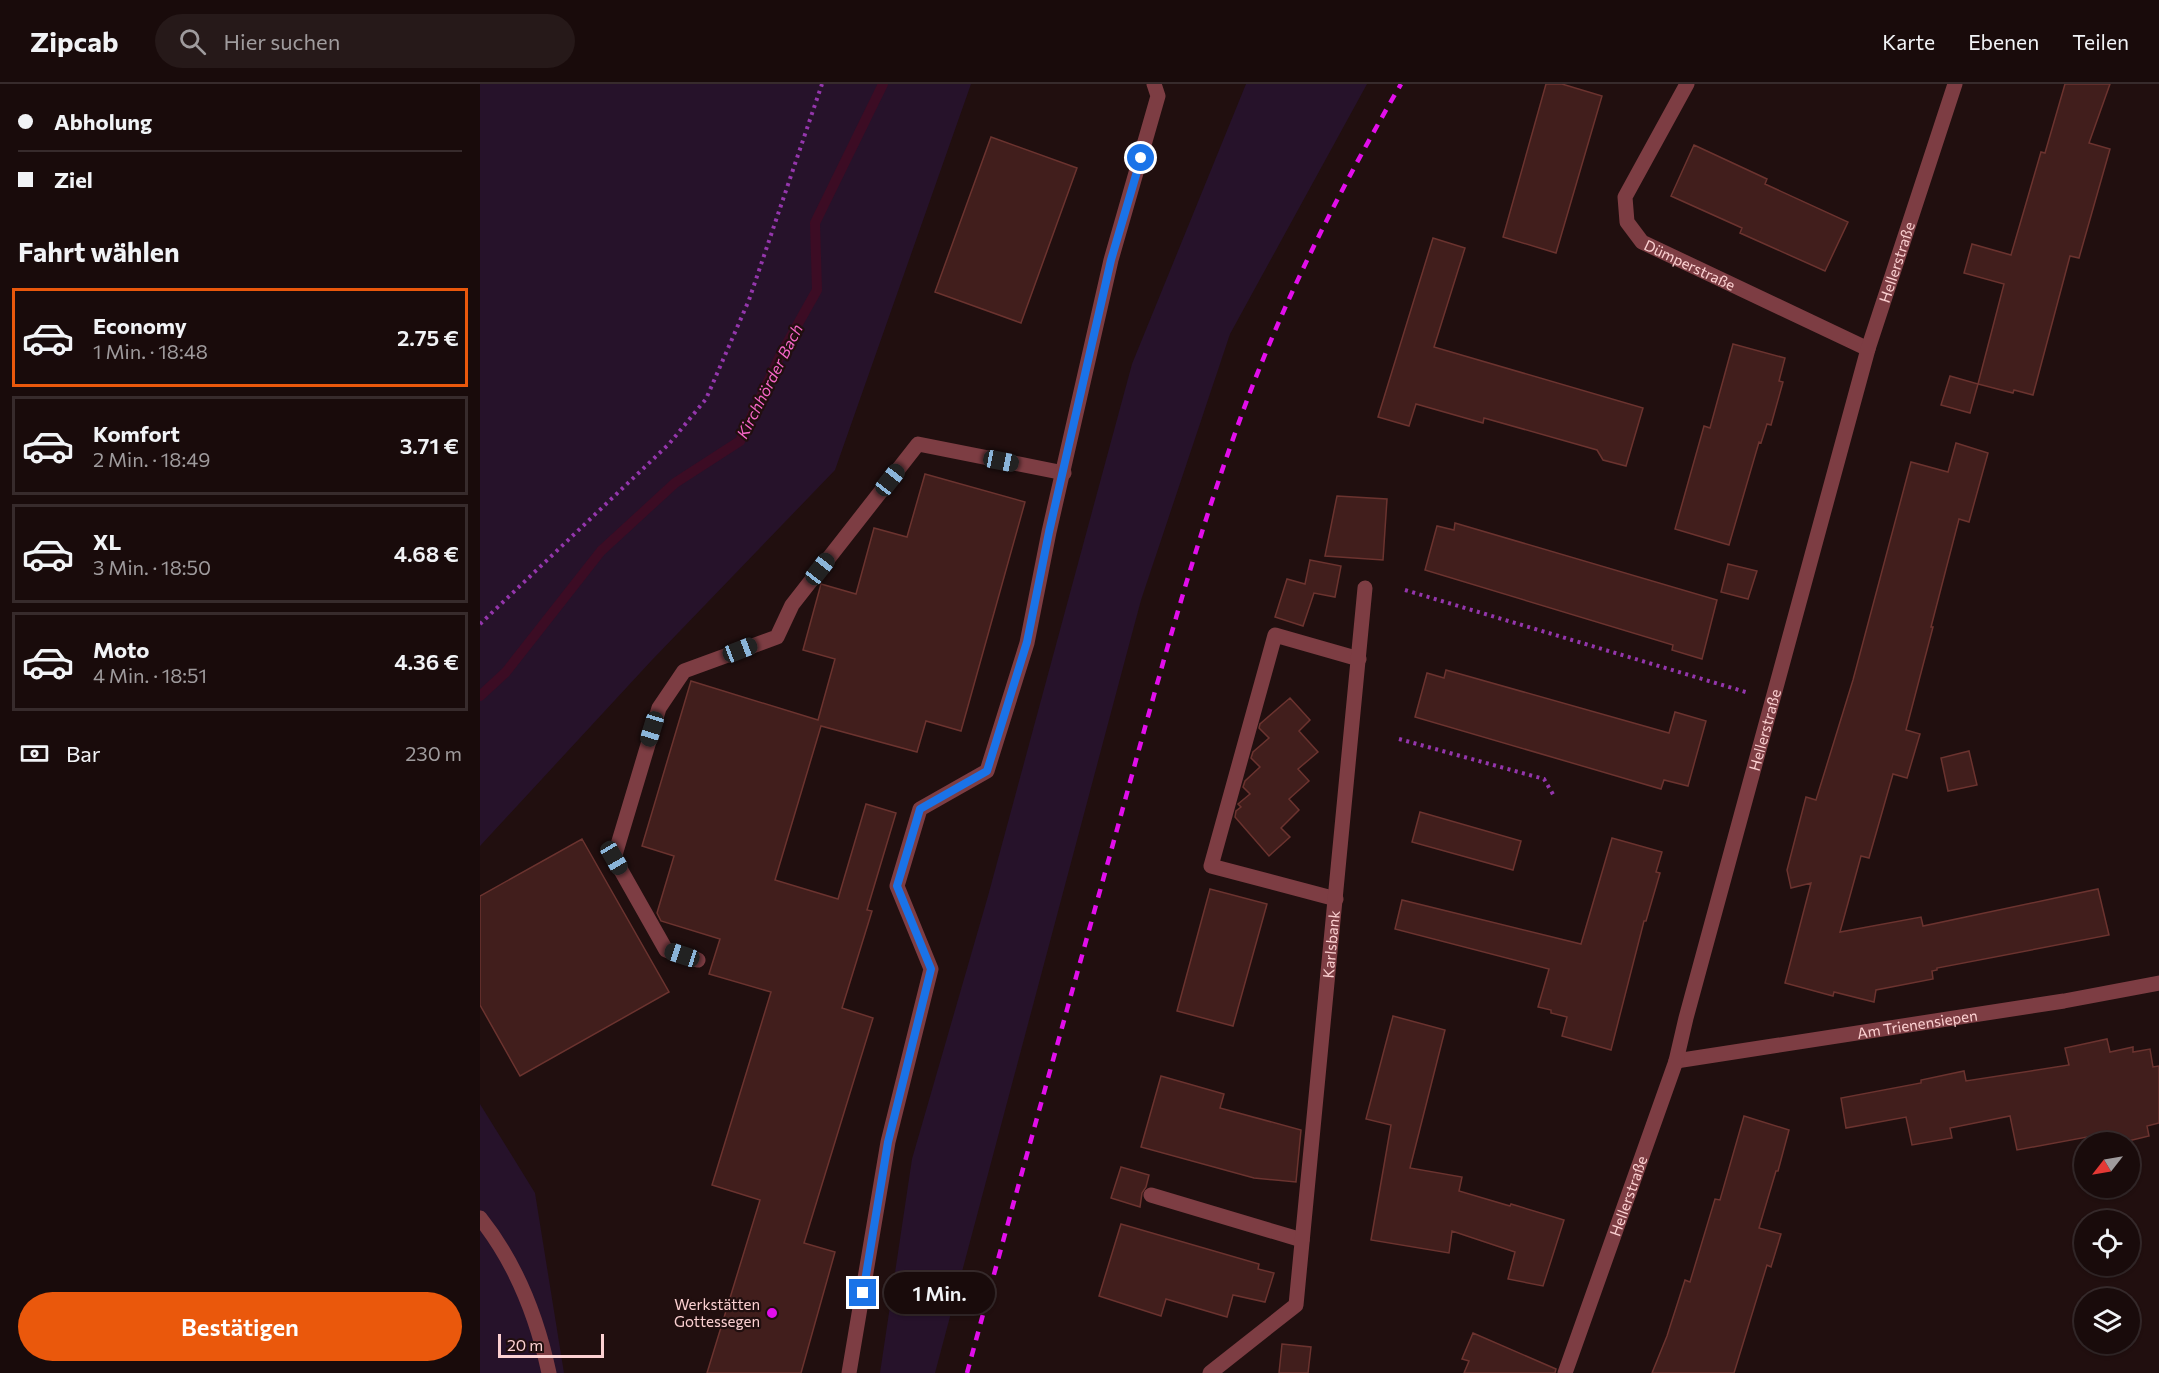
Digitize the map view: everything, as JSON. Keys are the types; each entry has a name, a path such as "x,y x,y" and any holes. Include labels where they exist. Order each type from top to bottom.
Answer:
{"street":[{"path":"849,1373 888,1142 931,969 897,886 920,809 987,771 1027,642 1049,532 1111,260 1158,96 1154,84"},
{"name":"Dümperstraße","path":"1687,84 1625,197 1627,222 1642,242 1868,349"},
{"name":"Hellerstraße","path":"1565,1373 1676,1061 1868,349 1956,84"},
{"path":"698,960 666,950 614,858 659,708 684,671 777,637 792,605 918,444 1064,473"},
{"name":"Karlsbank","path":"1210,1373 1296,1305 1365,588"},
{"path":"1336,899 1211,866 1275,635 1360,653"},
{"name":"Am Trienensiepen","path":"1676,1061 2052,1003 2159,982"},
{"path":"1151,1195 1302,1240"},
{"path":"480,1218 505,1254 523,1288 540,1333 549,1373"}],"path":[{"path":"480,624 669,444 706,399 749,300 822,84"},
{"path":"1405,590 1773,701"},
{"path":"1399,739 1544,779 1554,796"}],"shaded area":[{"path":"480,84 971,84 835,470 652,660 480,846"},
{"path":"1246,84 1367,84 1230,334 1141,600 935,1373 880,1373 912,1159 988,896 1132,364"},
{"path":"480,1104 535,1193 564,1373 480,1373"}],"building":[{"path":"1546,84 1562,84 1602,96 1556,253 1503,237"},
{"path":"2065,84 2110,84 2089,143 2110,149 2079,258 2070,256 2033,395 2014,390 2013,393 1978,384 2004,284 1964,273 1972,244 2011,255 2041,152 2045,153"},
{"path":"991,137 1077,168 1021,323 935,292"},
{"path":"1694,145 1767,179 1765,184 1848,222 1825,271 1740,233 1742,228 1671,196"},
{"path":"1433,238 1465,248 1434,347 1643,408 1626,466 1603,460 1597,450 1484,418 1483,423 1416,404 1409,426 1378,417"},
{"path":"1733,344 1785,358 1779,381 1783,382 1771,425 1767,424 1761,443 1759,442 1729,545 1675,529 1704,426 1710,428"},
{"path":"1950,376 1978,384 1970,413 1941,405"},
{"path":"1956,443 1988,453 1969,522 1959,519 1931,627 1933,627 1906,730 1920,734 1907,778 1893,774 1869,858 1861,856 1840,932 1921,917 1923,926 2098,889 2109,935 1937,968 1932,971 1933,979 1876,990 1874,1002 1834,992 1833,996 1785,983 1811,883 1791,888 1787,870 1806,797 1816,800 1853,680 1911,462 1948,472"},
{"path":"925,474 1025,502 961,731 926,721 917,752 821,726 775,880 838,899 866,804 896,813 867,910 872,911 842,1008 873,1018 804,1243 835,1252 801,1373 707,1373 760,1200 712,1185 771,992 709,974 720,939 661,921 657,913 674,856 642,846 691,681 818,720 835,659 803,650 821,584 856,594 874,528 907,537"},
{"path":"1337,496 1387,499 1383,560 1325,556"},
{"path":"1455,523 1717,600 1702,659 1672,650 1673,645 1425,570 1437,526 1454,530"},
{"path":"1310,560 1341,566 1335,597 1314,593 1303,626 1275,617 1287,579 1305,584"},
{"path":"1728,564 1757,571 1748,599 1721,592"},
{"path":"1446,670 1669,733 1675,712 1706,721 1688,786 1664,780 1661,789 1415,717 1427,673 1444,678"},
{"path":"1290,698 1310,720 1299,731 1318,752 1298,769 1309,781 1289,799 1299,810 1281,828 1290,837 1269,856 1235,817 1236,811 1241,807 1238,804 1250,794 1243,787 1245,781 1260,767 1251,758 1253,752 1269,738 1259,728 1260,724"},
{"path":"1969,751 1977,785 1948,791 1941,758"},
{"path":"1420,812 1521,841 1513,870 1412,842"},
{"path":"1612,838 1662,852 1656,872 1660,873 1646,921 1644,921 1611,1050 1562,1036 1567,1017 1538,1007 1549,969 1395,929 1402,900 1581,944"},
{"path":"582,839 669,992 520,1076 480,1005 480,896"},
{"path":"1210,889 1267,904 1233,1026 1177,1011"},
{"path":"1393,1016 1445,1030 1410,1168 1462,1177 1459,1191 1564,1220 1543,1286 1508,1279 1515,1252 1452,1231 1449,1253 1371,1240 1391,1125 1366,1119"},
{"path":"2107,1039 2110,1052 2133,1047 2133,1052 2150,1049 2153,1067 2159,1066 2159,1123 2147,1126 2149,1136 2140,1138 2140,1132 2074,1132 2074,1139 2017,1150 2010,1116 1950,1128 1952,1138 1912,1145 1906,1117 1846,1128 1841,1098 1921,1083 1921,1080 1964,1071 1966,1081 2069,1065 2065,1048"},
{"path":"1161,1076 1224,1094 1220,1108 1301,1130 1296,1182 1254,1178 1141,1147"},
{"path":"1744,1116 1789,1130 1759,1228 1781,1234 1771,1267 1767,1265 1734,1373 1652,1373 1685,1280 1690,1282 1715,1199 1720,1200"},
{"path":"1121,1167 1149,1175 1142,1193 1140,1207 1111,1198"},
{"path":"1121,1224 1259,1264 1258,1269 1274,1273 1265,1302 1233,1295 1227,1317 1166,1299 1161,1316 1099,1296"},
{"path":"1473,1333 1556,1369 1555,1373 1464,1373 1469,1361 1462,1359"},
{"path":"1282,1344 1311,1347 1308,1373 1279,1373"}],"waterway":[{"name":"Kirchhörder Bach","path":"480,696 506,672 601,551 675,483 740,441 781,354 817,290 815,223 883,84"}],"railway":[{"path":"967,1373 1158,681 1224,464 1259,369 1295,285 1356,163 1401,84"}],"place":[{"name":"Werkstätten Gottessegen","path":"772,1313"}],"route":[{"path":"863,1293 888,1142 931,969 897,886 920,809 987,771 1027,642 1049,532 1111,260 1141,158"}]}
